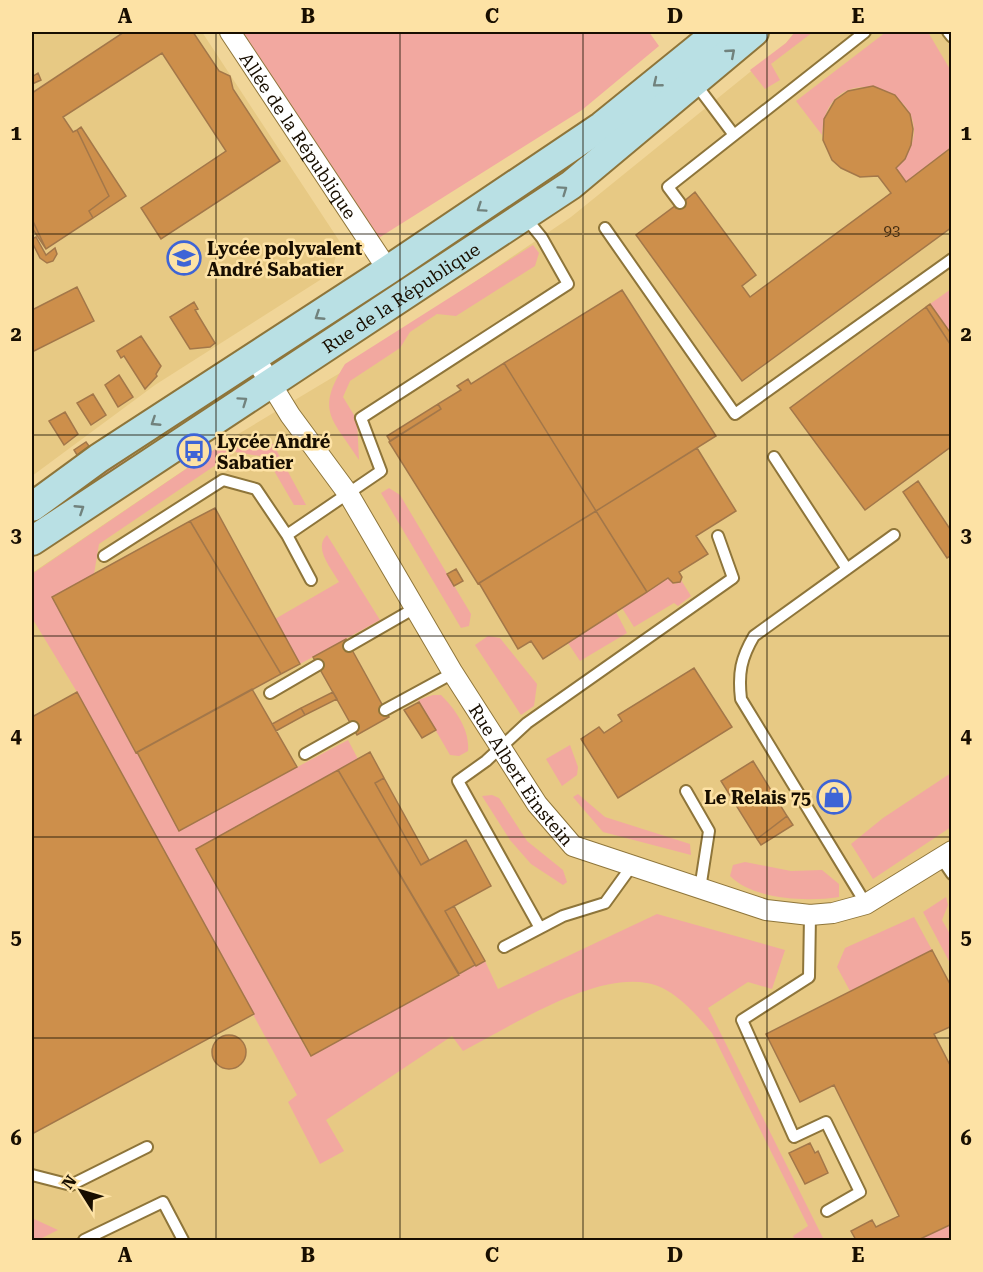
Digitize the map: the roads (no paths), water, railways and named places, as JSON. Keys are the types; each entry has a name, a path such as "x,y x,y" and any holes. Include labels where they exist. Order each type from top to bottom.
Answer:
{"main road":[{"name":"Rue de la République","path":"32,507 99,458 255,358 602,126 718,32"},
{"name":"Rue de la République","path":"32,541 571,185 754,32"}],"street":[{"name":"Allée de la République","path":"230,32 388,270"},
{"name":"Rue Albert Einstein","path":"255,358 269,383 349,495 453,673 502,746 537,804 573,846 766,910 810,915 841,912 866,904 948,861"}],"lane":[{"path":"680,203 668,187 865,32"},
{"path":"948,32 951,37"},
{"path":"695,83 734,135"},
{"path":"287,535 349,495 381,471 361,418 568,284 542,238 525,216"},
{"path":"605,228 735,414 951,259"},
{"path":"774,457 847,569"},
{"path":"104,556 224,480 256,489 287,535 311,580"},
{"path":"866,904 741,699 738,676 743,655 754,636 894,535"},
{"path":"540,928 458,781 502,746 526,723 733,578 718,536"},
{"path":"350,646 415,608"},
{"path":"270,693 318,664"},
{"path":"385,710 453,673"},
{"path":"305,754 353,727"},
{"path":"686,791 709,831 700,889"},
{"path":"504,947 563,916 605,903 631,867"},
{"path":"810,915 809,977 741,1020 794,1137 826,1122 860,1192 827,1211"},
{"path":"32,1175 71,1185 147,1147"},
{"path":"84,1240 163,1202 183,1240"}],"place":[{"name":"Lycée polyvalent André Sabatier","path":"184,258"},
{"name":"Lycée André Sabatier","path":"194,451"},
{"name":"Le Relais 75","path":"834,797"}]}
